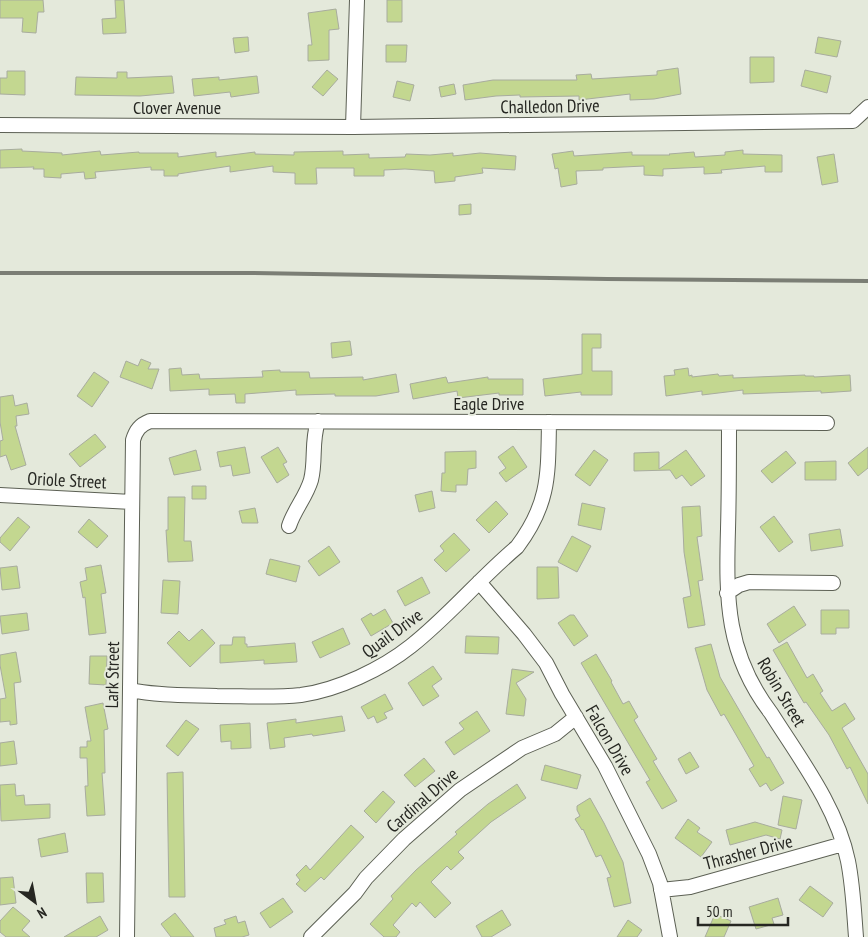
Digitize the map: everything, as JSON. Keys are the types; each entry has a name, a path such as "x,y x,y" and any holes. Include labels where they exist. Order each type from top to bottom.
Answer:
{"street":[{"path":"353,127 357,0"},
{"name":"Challedon Drive","path":"353,127 853,121 868,107"},
{"name":"Clover Avenue","path":"0,126 353,127"},
{"name":"Eagle Drive","path":"150,421 827,423"},
{"name":"Lark Street","path":"127,937 133,440 141,425 150,421"},
{"path":"290,526 292,518 303,501 311,478 314,434 318,421"},
{"name":"Quail Drive","path":"130,690 152,695 256,697 314,693 357,678 385,665 410,647 517,547 535,518 541,504 548,475 549,422"},
{"name":"Robin Street","path":"729,423 727,593 729,619 746,673 824,797 843,844 848,860 852,888 856,937"},
{"name":"Oriole Street","path":"0,495 132,502"},
{"name":"Falcon Drive","path":"479,582 524,634 546,664 605,766 643,838 661,890 670,937"},
{"path":"727,593 739,585 748,582 833,583"},
{"name":"Cardinal Drive","path":"312,937 404,839 460,790 522,748 555,734 576,717"},
{"name":"Thrasher Drive","path":"661,890 690,887 843,844"}],"building":[{"path":"0,0 43,0 44,12 38,12 36,33 22,32 23,18 0,18"},
{"path":"115,0 124,0 126,33 103,34 102,19 116,18"},
{"path":"387,0 402,0 402,22 387,22"},
{"path":"336,9 339,29 329,30 329,60 308,61 308,45 312,45 308,13"},
{"path":"248,37 249,51 235,53 233,38"},
{"path":"818,37 841,41 837,57 815,53"},
{"path":"386,45 407,45 406,62 386,62"},
{"path":"750,57 774,57 774,82 750,83"},
{"path":"678,68 681,94 654,99 630,100 630,94 579,100 579,96 520,97 520,95 465,100 463,85 493,80 577,80 576,75 591,74 592,79 657,75 657,71"},
{"path":"327,70 338,79 323,96 312,87"},
{"path":"805,70 831,76 827,93 801,86"},
{"path":"7,71 25,71 25,95 0,94 0,78 7,78"},
{"path":"117,72 127,72 127,78 172,76 174,93 140,96 75,95 76,77 117,78"},
{"path":"257,76 259,93 231,97 230,92 194,96 192,79 219,77 219,80"},
{"path":"397,81 414,85 410,101 393,97"},
{"path":"454,84 456,94 441,97 439,87"},
{"path":"22,149 22,151 62,153 62,155 100,151 101,155 139,152 178,153 178,157 216,152 216,157 255,152 255,154 294,155 294,152 343,151 343,155 369,154 369,158 405,157 406,154 430,155 453,153 453,156 480,153 516,156 515,170 482,168 483,173 455,177 455,181 435,183 434,171 384,170 384,176 354,176 354,168 316,168 317,184 295,184 295,173 273,172 273,166 230,172 230,166 178,174 178,176 164,176 164,170 151,170 151,167 95,172 96,178 85,179 84,172 61,174 61,178 44,177 44,169 33,169 34,167 0,168 0,150"},
{"path":"743,150 743,154 782,155 782,172 765,172 765,166 721,170 722,173 704,174 704,167 663,169 663,176 644,175 644,166 603,168 603,170 576,171 577,184 561,187 558,168 555,169 552,154 573,151 574,156 632,152 632,155 670,155 694,152 695,157 725,155 725,152"},
{"path":"834,154 838,182 822,185 817,157"},
{"path":"471,204 471,214 459,215 459,205"},
{"path":"582,334 601,334 601,348 592,348 592,371 612,371 612,395 581,395 581,392 545,396 543,379 582,374"},
{"path":"350,341 352,355 332,358 331,343"},
{"path":"141,359 151,363 148,369 159,369 152,389 120,377 126,361 138,366"},
{"path":"181,368 182,375 199,374 200,379 263,377 262,371 280,370 280,372 309,372 310,378 363,377 363,380 396,374 399,392 376,396 335,396 335,394 296,395 296,390 245,394 245,403 236,403 235,394 209,395 209,389 170,391 169,369"},
{"path":"688,368 689,376 692,375 692,377 718,374 719,376 733,375 733,378 850,375 851,391 743,394 743,390 702,395 702,391 666,396 664,376 675,375 674,370"},
{"path":"94,372 109,382 92,407 77,396"},
{"path":"446,377 448,383 488,377 488,379 523,379 523,395 499,395 499,393 458,398 457,391 413,399 410,384"},
{"path":"13,395 15,406 27,403 29,414 16,416 17,426 15,426 26,465 11,470 6,455 0,457 0,441 3,440 0,422 0,397"},
{"path":"95,434 106,447 80,467 69,454"},
{"path":"513,446 527,467 506,482 499,473 506,468 498,457"},
{"path":"245,447 250,473 233,476 231,465 220,467 217,452"},
{"path":"278,447 287,462 283,464 289,475 277,483 261,457"},
{"path":"868,447 868,468 858,476 848,463"},
{"path":"196,450 201,470 174,475 169,458"},
{"path":"594,450 608,460 590,486 575,475"},
{"path":"686,450 705,476 691,486 682,475 676,479 670,470 634,471 634,453 659,452 659,469"},
{"path":"476,451 476,468 468,469 467,485 456,485 456,492 441,491 442,473 445,473 445,452"},
{"path":"786,451 796,463 772,483 761,471"},
{"path":"836,461 836,480 805,480 805,462"},
{"path":"192,486 206,486 206,499 192,499"},
{"path":"432,491 435,508 419,512 415,495"},
{"path":"168,497 185,497 184,541 191,541 193,561 168,562 166,530 168,530"},
{"path":"496,501 508,514 489,533 476,520"},
{"path":"582,503 605,508 601,530 578,525"},
{"path":"700,506 702,536 697,537 703,580 698,581 705,625 688,628 683,598 691,596 684,552 682,507"},
{"path":"255,508 258,523 242,523 239,511"},
{"path":"774,516 793,542 779,552 760,527"},
{"path":"18,517 30,527 10,551 0,542 0,538"},
{"path":"89,519 108,536 97,548 78,532"},
{"path":"840,529 843,546 811,551 809,534"},
{"path":"454,533 470,550 446,572 434,560 444,551 440,546"},
{"path":"572,536 591,546 577,572 558,562"},
{"path":"329,546 340,562 319,576 308,561"},
{"path":"270,559 300,566 296,582 266,574"},
{"path":"101,565 106,593 101,594 106,633 89,635 85,597 83,598 80,582 87,580 85,568"},
{"path":"17,566 20,588 2,590 0,568"},
{"path":"537,567 558,567 559,598 537,599"},
{"path":"422,577 430,593 405,606 397,591"},
{"path":"163,580 180,581 178,614 161,613"},
{"path":"794,606 806,625 779,643 767,624"},
{"path":"385,609 393,623 371,636 361,619 371,613 373,616"},
{"path":"821,610 849,610 849,628 836,628 836,634 821,634"},
{"path":"27,613 29,630 2,634 0,616"},
{"path":"570,615 574,615 588,636 574,646 558,623"},
{"path":"343,628 350,644 320,658 312,642"},
{"path":"202,629 215,643 190,667 167,643 179,631 189,641"},
{"path":"466,636 499,637 498,654 465,653"},
{"path":"233,637 245,637 247,647 295,643 297,662 264,664 264,660 220,663 220,645 232,645"},
{"path":"787,642 807,678 813,674 823,691 820,693 832,711 845,703 855,719 842,728 868,774 868,804 850,767 847,769 829,735 806,702 804,703 773,650"},
{"path":"711,644 720,677 767,758 769,757 784,783 771,791 766,783 760,787 749,769 754,766 724,714 721,716 707,690 695,648"},
{"path":"16,652 21,682 14,683 17,724 10,725 10,721 0,722 0,699 6,698 0,655"},
{"path":"596,654 623,704 629,701 638,717 634,720 657,759 653,761 677,801 662,809 646,782 650,780 581,663"},
{"path":"90,656 107,656 106,685 89,684"},
{"path":"433,666 442,679 432,686 439,696 423,706 408,683"},
{"path":"512,669 534,672 516,683 526,699 524,716 506,714"},
{"path":"385,694 393,709 384,713 387,718 377,723 374,716 368,719 361,707"},
{"path":"103,703 108,729 104,730 105,773 102,773 105,815 87,816 85,786 88,786 87,758 80,758 80,747 87,747 87,741 91,741 85,707"},
{"path":"477,711 490,731 454,755 445,742 464,729 459,723"},
{"path":"342,716 345,731 284,738 285,747 270,749 267,723 296,719 296,723"},
{"path":"186,720 199,729 178,756 166,746"},
{"path":"250,723 251,748 231,749 231,741 221,742 220,725"},
{"path":"14,741 17,764 0,766 0,743"},
{"path":"690,752 699,767 686,774 678,759"},
{"path":"424,758 435,771 415,787 404,775"},
{"path":"545,765 581,775 577,789 541,780"},
{"path":"183,772 185,897 169,897 167,773"},
{"path":"15,784 16,796 24,795 25,805 50,804 50,818 1,821 0,785"},
{"path":"517,784 526,798 491,822 458,852 464,858 451,870 447,866 431,882 451,903 435,918 420,902 416,907 412,903 393,925 400,932 396,937 384,937 370,924 393,899 391,896 416,870 457,834 455,832 488,804"},
{"path":"383,791 395,802 376,823 364,811"},
{"path":"783,796 802,800 796,829 778,825"},
{"path":"590,798 623,862 631,903 614,907 607,878 611,877 601,855 596,857 583,829 575,819 580,816 577,806"},
{"path":"688,819 700,828 697,832 712,842 701,857 675,838"},
{"path":"755,822 782,830 780,839 766,835 730,845 726,830"},
{"path":"351,825 364,837 324,880 321,877 305,892 296,884 300,880 296,875 306,865 310,870"},
{"path":"65,833 68,852 41,857 38,839"},
{"path":"86,873 103,873 104,902 87,903"},
{"path":"13,877 16,903 0,905 0,878"},
{"path":"810,886 833,903 823,917 799,900"},
{"path":"283,898 293,912 270,928 260,913"},
{"path":"778,898 783,915 772,918 774,924 756,929 749,907"},
{"path":"13,907 30,921 22,930 30,937 6,937 0,932 0,921"},
{"path":"502,910 511,925 491,937 482,937 476,926"},
{"path":"175,913 194,937 171,937 161,924"},
{"path":"715,914 731,921 724,937 705,937"},
{"path":"100,916 108,930 96,937 64,937"},
{"path":"236,916 238,923 245,921 249,935 242,937 216,937 214,928 226,924 224,920"},
{"path":"628,920 642,930 637,937 617,937"}],"railway":[{"path":"0,273 251,273 868,281"}]}
